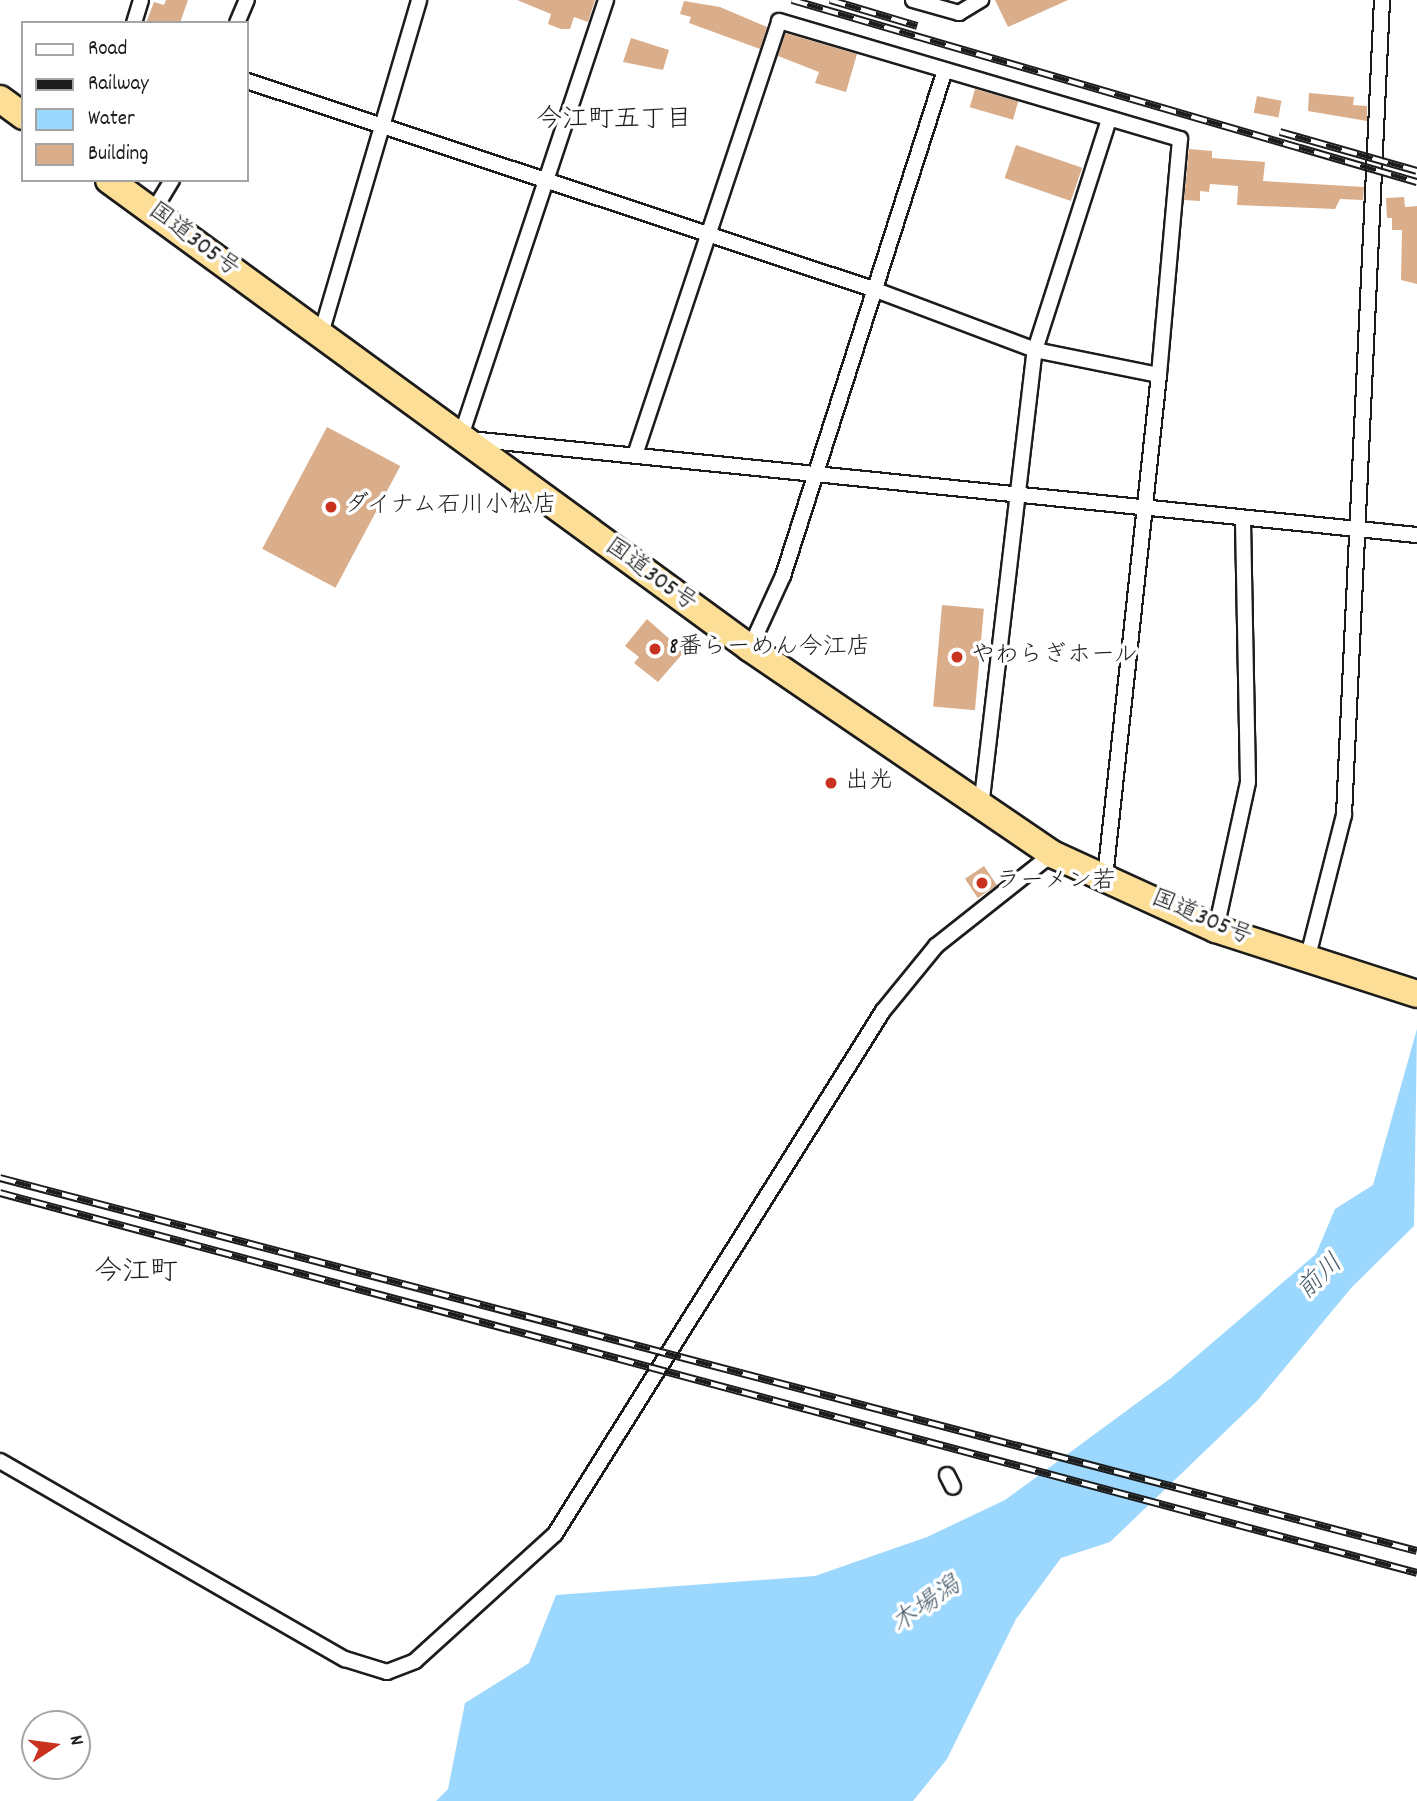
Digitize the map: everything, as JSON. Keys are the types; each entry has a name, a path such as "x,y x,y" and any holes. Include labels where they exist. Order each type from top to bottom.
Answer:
{"highway":[{"path":"0,99 21,115"},
{"name":"国道305号","path":"112,182 154,210 320,337 750,648 1052,854 1216,929 1414,994"}],"street":[{"path":"135,21 141,0"},
{"path":"238,21 247,0"},
{"path":"320,337 379,127 419,0"},
{"path":"606,0 460,438 1417,535"},
{"path":"913,0 959,13 981,0"},
{"path":"1307,960 1344,814 1355,530 1382,0"},
{"path":"635,456 779,21 944,73 1180,139 1146,509 1105,878"},
{"path":"750,648 783,576 813,474 944,73"},
{"path":"248,81 709,237 873,289 1035,350 1159,375"},
{"path":"981,807 1035,350 1109,119"},
{"path":"154,210 171,182"},
{"path":"1216,929 1248,782 1243,519"},
{"path":"0,1461 345,1659 387,1672 415,1661 555,1534 883,1012 936,946 1052,854"}],"water":[{"path":"1417,1029 1414,1226 1352,1287 1257,1401 1110,1542 1061,1558 1016,1619 947,1759 913,1801 436,1801 448,1789 465,1703 529,1663 556,1595 815,1576 927,1537 1005,1500 1171,1378 1316,1254 1335,1209 1373,1185"}],"building":[{"path":"166,0 188,0 181,21 147,21 154,2 164,5"},
{"path":"517,0 595,0 588,22 574,17 570,29 561,29 548,24 551,14"},
{"path":"995,0 1068,0 1008,27"},
{"path":"684,1 720,7 767,27 760,49 689,23 691,17 680,14"},
{"path":"785,33 857,54 846,92 815,83 819,72 778,56"},
{"path":"631,38 669,50 663,70 623,62"},
{"path":"975,89 1018,101 1013,120 970,107"},
{"path":"1309,93 1354,97 1353,105 1367,106 1367,121 1308,111"},
{"path":"1257,96 1282,101 1278,117 1254,113"},
{"path":"1016,145 1082,168 1071,201 1005,178"},
{"path":"1189,149 1212,151 1212,158 1265,162 1263,181 1364,187 1363,200 1340,199 1335,209 1237,205 1238,186 1210,184 1209,192 1200,191 1200,201 1184,200"},
{"path":"1404,197 1405,207 1417,206 1417,284 1401,280 1402,230 1392,230 1392,218 1387,218 1386,198"},
{"name":"ダイナム石川小松店","path":"327,427 400,466 335,588 262,549"},
{"name":"やわらぎホール","path":"942,605 984,609 975,710 933,707"},
{"name":"8番らーめん今江店","path":"647,619 684,652 658,682 634,663 639,657 625,646"},
{"name":"ラーメン若","path":"984,866 997,885 978,898 965,879"}],"railway":[{"path":"792,0 1417,182"},
{"path":"830,0 917,26"},
{"path":"1280,132 1417,171"},
{"path":"0,1178 1417,1551"},
{"path":"0,1193 1417,1573"}],"place":[{"name":"ダイナム石川小松店","path":"331,507"},
{"name":"8番らーめん今江店","path":"655,649"},
{"name":"やわらぎホール","path":"957,657"},
{"name":"出光","path":"831,783"},
{"name":"ラーメン若","path":"982,883"}],"district":[{"name":"今江町五丁目","path":"614,121"},
{"name":"今江町","path":"136,1274"}],"water label":[{"name":"前川","path":"1321,1278"},
{"name":"木場潟","path":"927,1606"}]}
